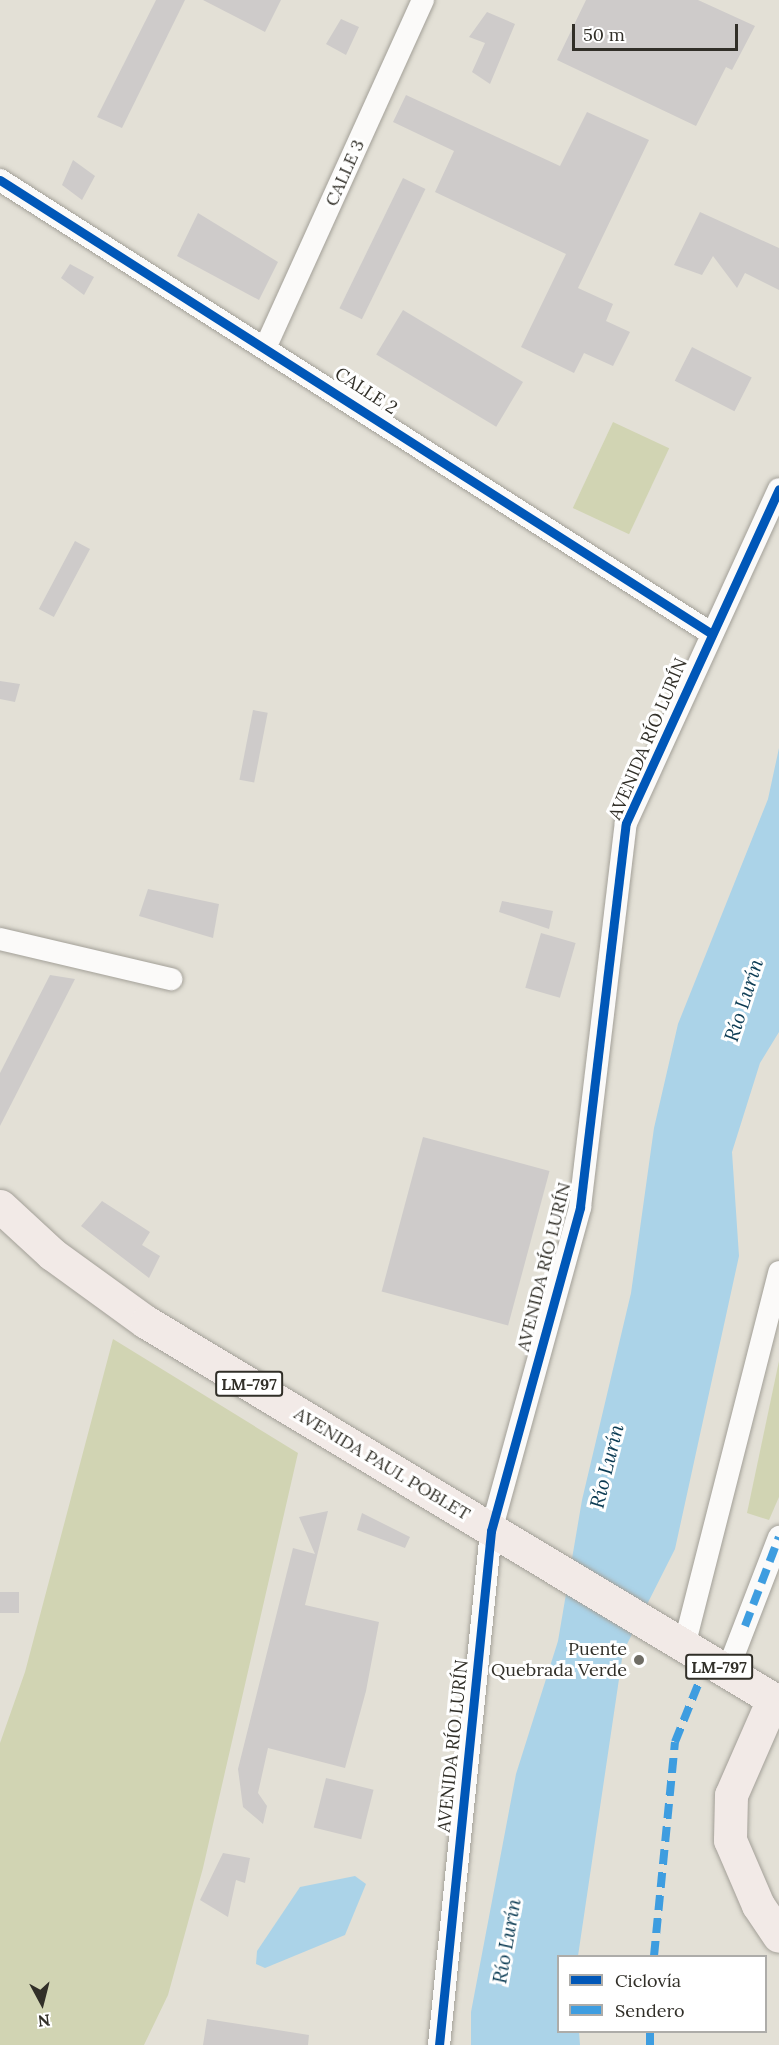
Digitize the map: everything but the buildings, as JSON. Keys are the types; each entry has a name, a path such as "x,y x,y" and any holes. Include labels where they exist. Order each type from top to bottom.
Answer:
{"main road":[{"name":"AVENIDA PAUL POBLET","path":"0,1206 106,1295 502,1537 773,1699 731,1795 730,1840 758,1905 779,1936"}],"street":[{"name":"CALLE 3","path":"266,346 423,0"},
{"name":"CALLE 2","path":"0,180 266,346 712,634"},
{"name":"AVENIDA RÍO LURÍN","path":"439,2045 502,1537 580,1207 626,823 779,489"},
{"path":"0,939 171,979"},
{"path":"674,1640 779,1272"},
{"path":"727,1672 778,1542"}],"green space":[{"path":"613,422 669,448 629,534 573,508"},
{"path":"113,1339 298,1453 203,1868 168,1995 144,2045 0,2045 0,1743 25,1672"},
{"path":"779,1361 779,1497 769,1520 747,1513"}],"water":[{"name":"Río Lurín","path":"779,748 779,1032 760,1063 732,1152 739,1256 675,1549 623,1652 578,1955 557,1955 557,2033 579,2033 580,2045 471,2045 471,2012 516,1774 558,1641 582,1500 631,1293 654,1128 678,1024 768,799"},
{"path":"355,1876 366,1884 345,1935 265,1968 256,1964 257,1951 300,1887"}],"marked path":[{"path":"745,1626 779,1537"},
{"path":"654,1955 675,1742 708,1660"},
{"path":"650,2033 650,2045"}],"cycle path":[{"path":"0,180 712,634"},
{"path":"439,2045 491,1531 580,1207 626,823 779,489"}],"place":[{"name":"Puente Quebrada Verde","path":"639,1660"}]}
